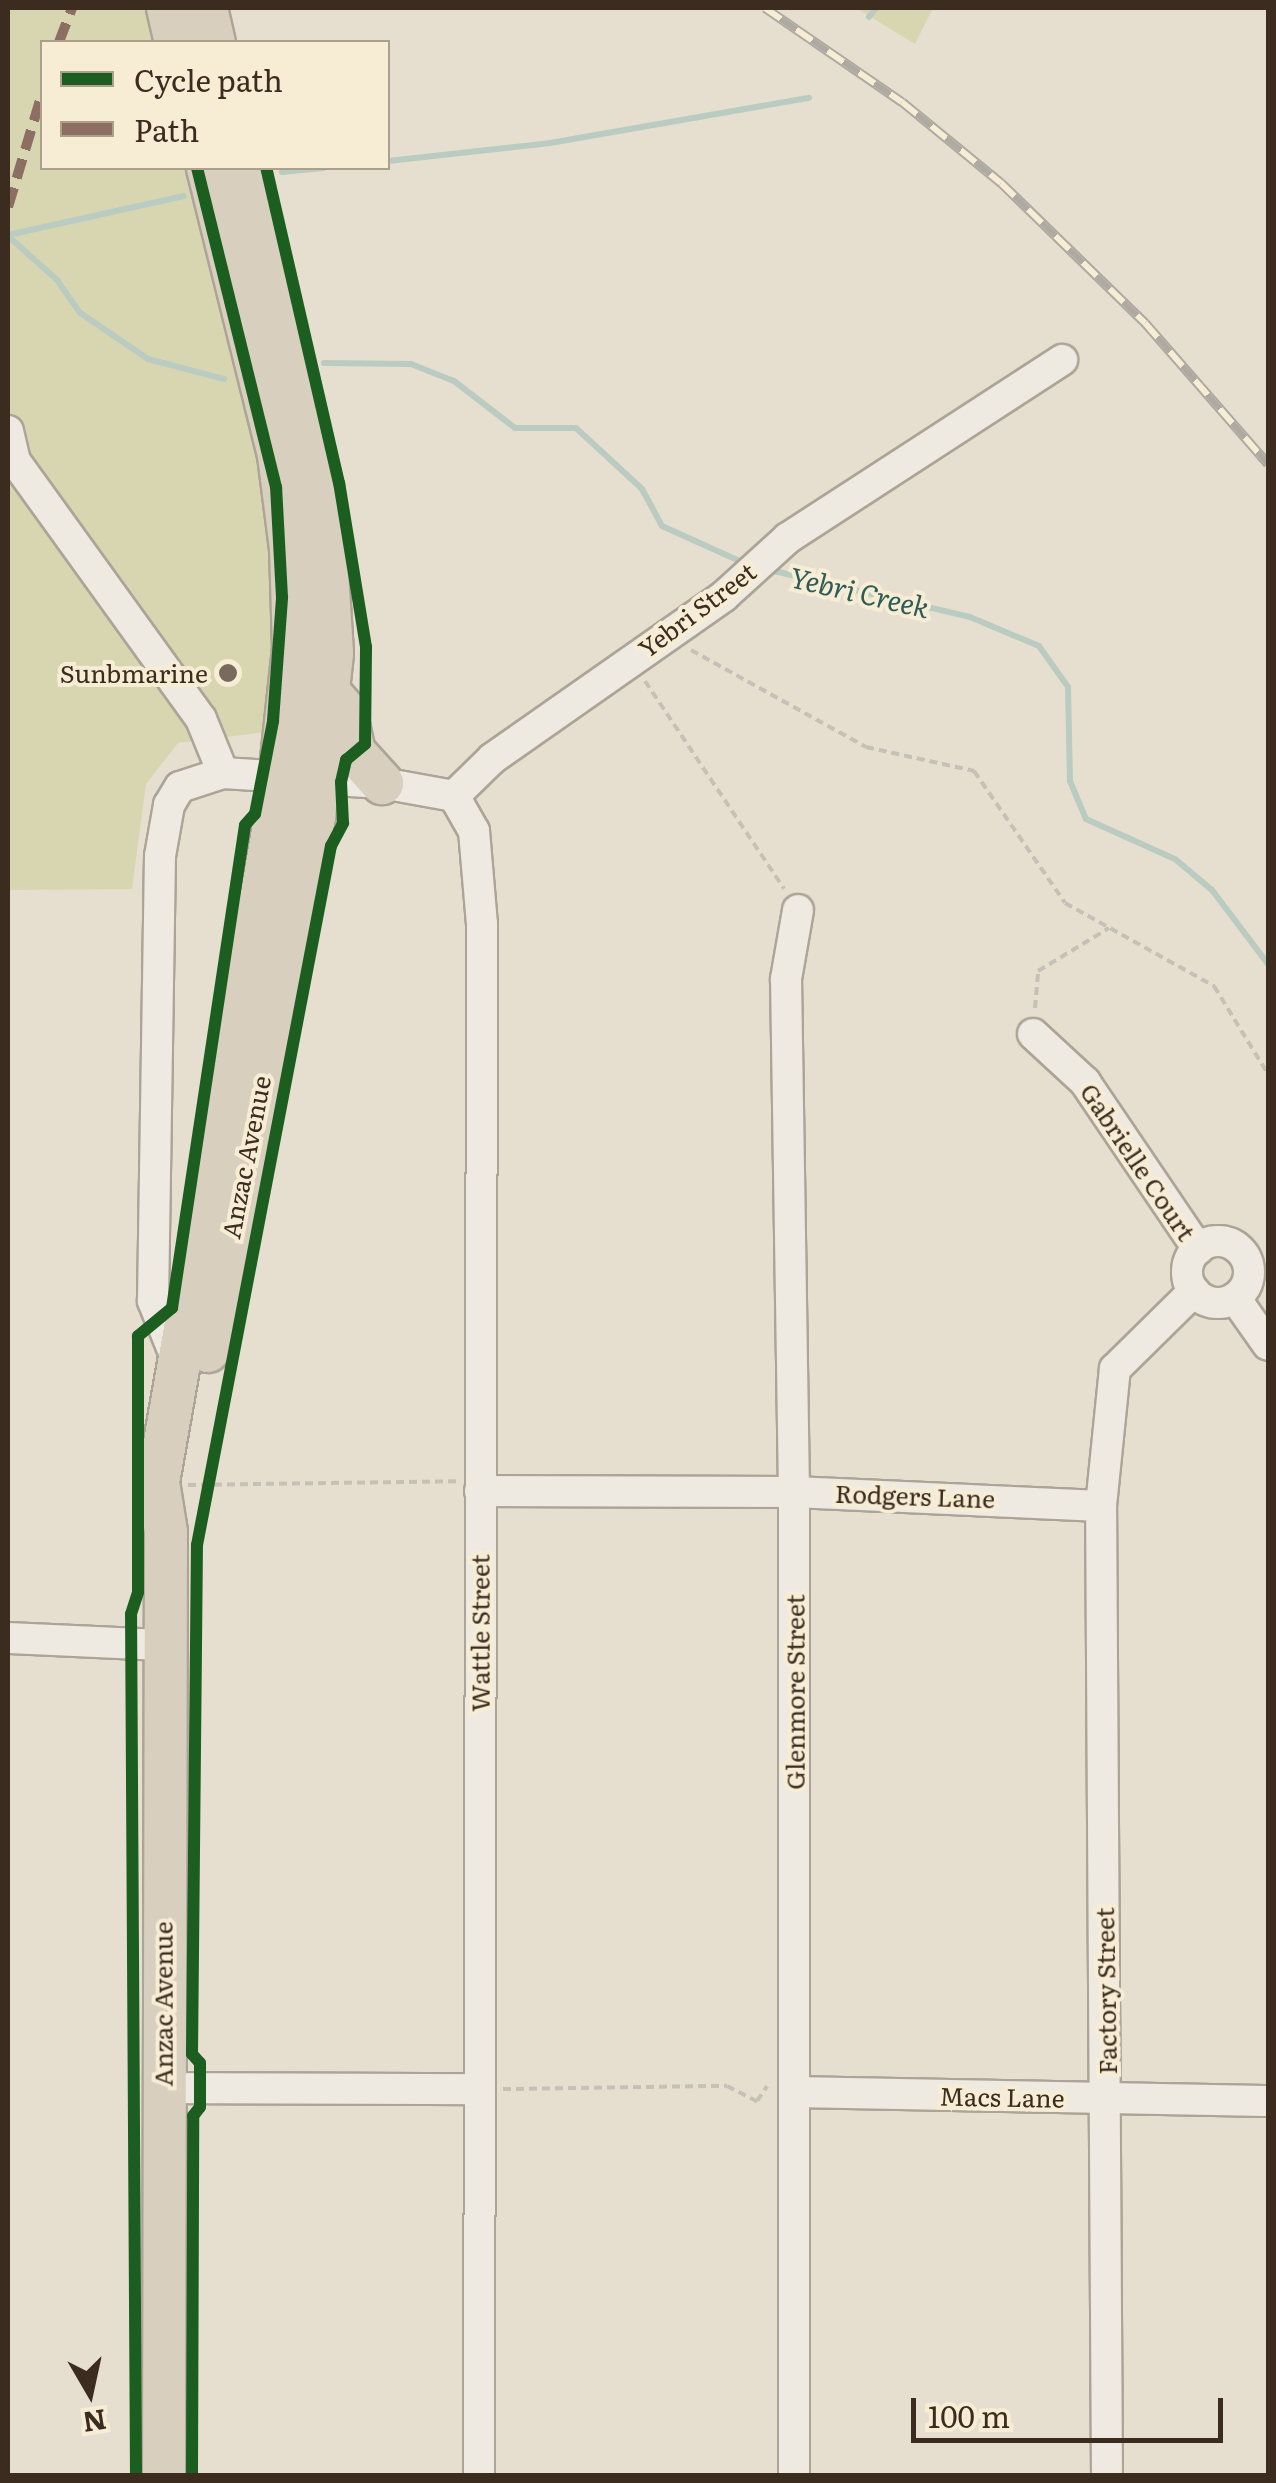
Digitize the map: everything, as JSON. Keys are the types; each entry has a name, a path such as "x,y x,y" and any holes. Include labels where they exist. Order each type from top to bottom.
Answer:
{"highway":[{"path":"168,8 176,40"},
{"path":"206,8 214,40"},
{"name":"Anzac Avenue","path":"166,1532 202,1482 300,779 286,504 208,170"},
{"name":"Anzac Avenue","path":"164,2476 166,1532 158,1482 177,1360 300,779 330,692 332,597 322,490 246,170"},
{"path":"330,692 346,711 354,752 382,783"}],"street":[{"name":"Yebri Street","path":"454,796 494,758 904,457 1062,360"},
{"path":"8,431 26,476 200,720 224,774"},
{"path":"177,1360 153,1301 164,1145 162,829 180,787 224,774 382,783 454,796"},
{"name":"Wattle Street","path":"454,796 474,831 482,924 479,2476"},
{"name":"Glenmore Street","path":"794,2476 787,2081 794,1492 786,979 798,910"},
{"name":"Gabrielle Court","path":"1033,1034 1085,1082 1198,1250"},
{"path":"1225,1242 1258,1251 1247,1285 1235,1298 1218,1303 1194,1291 1188,1274 1198,1250 1225,1242"},
{"path":"1100,1506 1115,1368 1194,1291"},
{"path":"1235,1298 1268,1344"},
{"name":"Rodgers Lane","path":"480,1491 794,1492 1100,1506"},
{"name":"Factory Street","path":"1100,1506 1107,2099 1106,2476"},
{"path":"8,1638 92,1638 164,1645"},
{"name":"Macs Lane","path":"787,2081 1107,2099 1268,2101"},
{"path":"163,2088 478,2089"}],"path":[{"path":"673,629 688,648 866,747 974,771 1065,904 1214,986 1268,1074"},
{"path":"658,668 643,678 798,910"},
{"path":"1033,1034 1038,971 1108,928"},
{"path":"202,1482 465,1480 480,1491"},
{"path":"478,2089 726,2086 757,2101 787,2081"}],"green space":[{"path":"8,8 153,8 161,40 40,40 40,170 191,170 271,504 274,640 265,732 178,743 146,784 132,889 8,890"},
{"path":"856,8 933,8 915,44"}],"waterway":[{"path":"869,17 876,8"},
{"path":"390,161 550,143 809,98"},
{"path":"282,172 303,170"},
{"path":"8,235 184,196"},
{"name":"Yebri Creek","path":"8,236 57,280 79,312 148,359 224,379"},
{"name":"Yebri Creek","path":"324,363 411,364 454,381 515,428 576,428 642,489 662,526 744,563"},
{"name":"Yebri Creek","path":"770,570 970,617 1039,646 1068,687 1070,781 1086,819 1175,859 1212,890 1268,964"}],"railway":[{"path":"765,8 902,102 1001,183 1145,323 1268,464"}],"marked path":[{"path":"60,40 72,8"},
{"path":"8,207 40,101"}],"cycle path":[{"path":"136,2476 131,1614 138,1592 138,1336 172,1308 245,825 255,814 273,721 282,597 276,487 197,170"},
{"path":"192,2476 193,2116 200,2107 200,2063 192,2054 197,1545 331,846 343,823 341,782 346,760 365,744 366,647 339,483 266,170"}],"place":[{"name":"Sunbmarine","path":"228,673"}]}
